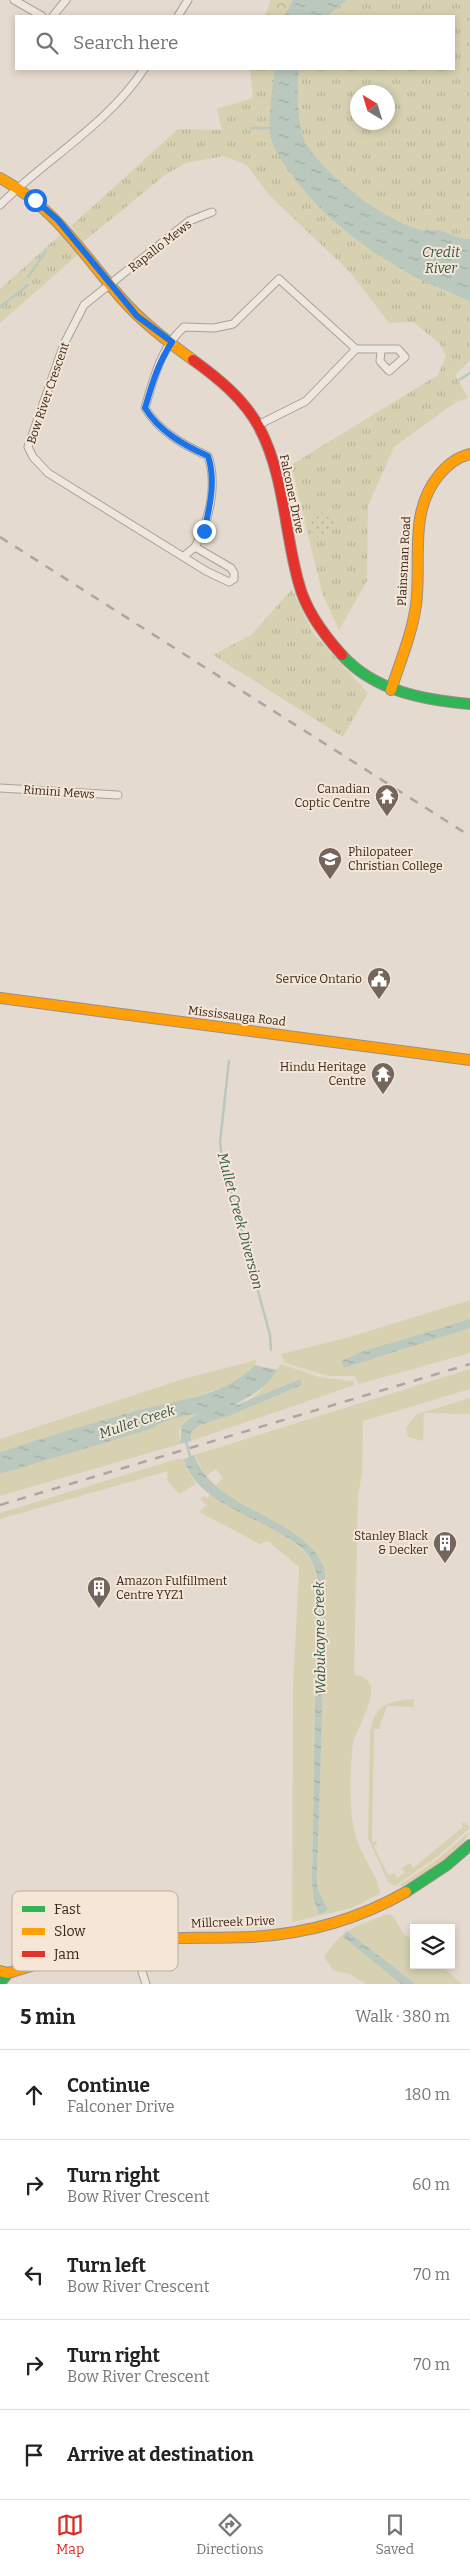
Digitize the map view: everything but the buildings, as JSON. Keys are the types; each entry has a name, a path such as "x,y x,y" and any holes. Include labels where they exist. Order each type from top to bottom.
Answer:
{"street":[{"path":"14,0 40,15"},
{"path":"54,15 66,0"},
{"path":"179,15 188,0"},
{"path":"0,205 18,187 108,112 143,70"},
{"name":"Falconer Drive","path":"0,178 18,187 58,220 137,316 223,381 244,404 258,425 276,472 294,564 306,605 318,626 341,656 373,681 391,690 432,702 470,704"},
{"name":"Rapallo Mews","path":"111,285 189,221 212,212"},
{"path":"184,556 195,547 204,531 211,496 212,468 208,456 188,448 154,422 145,408 162,356 184,327 214,328 233,324 279,279 356,349 382,351"},
{"name":"Bow River Crescent","path":"111,285 84,305 77,315 64,344 28,447 32,457 48,473 222,580 229,582 234,579 234,573 231,568 195,547"},
{"path":"258,425 306,401 356,349"},
{"name":"Plainsman Road","path":"391,690 416,605 419,510 424,494 433,479 449,464 470,454"},
{"name":"Rimini Mews","path":"0,788 118,795"},
{"name":"Mississauga Road","path":"0,998 470,1060"},
{"name":"Millcreek Drive","path":"178,1937 251,1937 331,1924 370,1911 412,1890 449,1864 470,1845"},
{"path":"142,1971 146,1984"},
{"name":"Millcreek Drive","path":"0,1983 4,1972"}],"green space":[{"path":"271,0 293,0 285,15 265,15"},
{"path":"347,0 470,0 470,239 461,238 442,231 422,230 407,225 373,207 356,195 326,168 305,141 300,126 298,106 299,70 455,70 455,15 328,15"},
{"path":"250,70 275,70 270,134 342,228 384,258 444,291 470,301 470,361 455,375 468,398 456,402 394,447 368,506 367,581 339,630 322,593 291,465 438,375 446,356 440,344 413,322 389,323 349,271 269,195 247,165 224,156 186,163 165,175 83,242 71,226 178,129 222,130 217,109 253,98"},
{"path":"64,231 81,252 0,323 0,289"},
{"path":"321,512 335,520 327,535 314,538 309,515"},
{"path":"292,589 313,633 368,693 343,737 213,655 251,635"},
{"path":"470,1300 470,1319 361,1352 344,1368 470,1328 470,1353 359,1384 354,1376 329,1376 285,1363 281,1354 349,1337"},
{"path":"256,1360 255,1365 248,1373 230,1384 204,1394 165,1406 131,1412 0,1452 0,1439 183,1379"},
{"path":"281,1364 319,1377 353,1381 355,1385 191,1441 191,1432 200,1425 229,1416 302,1385 299,1379 248,1401 258,1393"},
{"path":"470,1369 470,1389 363,1421 362,1474 358,1496 354,1675 365,1678 370,1685 371,1693 369,1704 353,1744 351,1808 358,1843 380,1891 379,1894 352,1908 292,1922 293,1687 299,1567 268,1541 260,1544 199,1512 207,1505 200,1499 204,1496 207,1498 210,1494 277,1531 301,1549 315,1568 317,1585 312,1879 313,1897 319,1915 328,1910 317,1887 325,1570 314,1551 303,1540 274,1520 227,1496 214,1487 223,1478 216,1469 206,1476 194,1455"},
{"path":"470,1398 470,1414 424,1413 423,1441 408,1437 406,1428 417,1414"},
{"path":"198,1413 179,1431 180,1444 0,1496 0,1474 148,1430 170,1419"},
{"path":"177,1459 184,1459 187,1470 196,1484 179,1494 167,1480 168,1471 0,1519 0,1513"},
{"path":"414,1699 414,1707 386,1706 380,1729 374,1729 372,1841 378,1842 374,1846 388,1875 394,1873 397,1878 405,1873 402,1868 410,1863 413,1868 463,1827 461,1822 466,1823 470,1828 437,1857 395,1886 388,1882 368,1838 370,1734 375,1716 383,1706 396,1701"},
{"path":"470,1831 459,1847 441,1862 403,1886 398,1886 438,1859"},
{"path":"387,1914 392,1915 404,1934 410,1939 410,1969 445,1969 462,1984 416,1984 348,1931 358,1925"},
{"path":"345,1933 342,1936 401,1984 366,1984 349,1974 333,1970 324,1957 338,1939"}],"water":[{"path":"293,0 347,0 328,15 285,15"},
{"name":"Credit River","path":"275,70 299,70 298,106 302,134 314,154 340,182 373,207 407,225 422,230 442,231 461,238 470,239 470,301 394,265 347,232 306,193 283,162 271,139 271,102"},
{"path":"470,1319 470,1328 344,1368 341,1361 361,1352"},
{"name":"Mullet Creek","path":"255,1365 277,1370 262,1388 232,1407 300,1379 302,1385 229,1416 200,1425 191,1432 191,1441 180,1444 182,1425 198,1413 170,1419 148,1430 0,1474 0,1452 66,1431 213,1391 228,1385"},
{"path":"194,1455 205,1474 220,1489 295,1534 311,1547 324,1567 326,1587 317,1887 328,1910 319,1915 313,1897 312,1879 316,1571 306,1553 291,1540 228,1506 209,1493 193,1478 184,1459"},
{"path":"347,1931 416,1984 401,1984 342,1936"}],"waterway":[{"path":"251,128 272,128"},
{"path":"28,277 46,251"},
{"path":"0,307 28,285"},
{"name":"Mullet Creek Diversion","path":"459,380 470,373"},
{"name":"Mullet Creek Diversion","path":"229,1061 220,1142 222,1159 270,1335 271,1350"},
{"name":"Wabukayne Creek","path":"186,1441 191,1460"}],"railway":[{"path":"0,537 470,836"},
{"path":"0,1505 470,1364"}],"traffic: fast":[{"path":"342,655 355,667 384,685 435,700 470,704"},
{"path":"406,1892 447,1865 470,1845"},
{"path":"0,1983 8,1973"}],"traffic: slow":[{"path":"0,178 20,190 53,217 129,307 155,331 193,360"},
{"path":"391,690 409,637 416,605 418,537 423,505 429,489 442,471 457,459 470,454"},
{"path":"0,998 470,1060"},
{"path":"178,1939 251,1937 311,1929 370,1910 406,1892"},
{"path":"0,1971 8,1973 15,1971"}],"traffic: jam":[{"path":"193,360 238,398 259,427 268,446 279,484 294,564 302,594 316,622 342,655"}],"place":[{"name":"Canadian Coptic Centre","path":"387,817"},
{"name":"Philopateer Christian College","path":"330,880"},
{"name":"Service Ontario","path":"379,1000"},
{"name":"Hindu Heritage Centre","path":"383,1095"},
{"name":"Stanley Black & Decker","path":"445,1564"},
{"name":"Amazon Fulfillment Centre YYZ1","path":"99,1609"}],"route":[{"path":"35,200 58,220 137,316 172,342 162,356 145,408 154,422 188,448 208,456 212,468 211,496 204,531"}]}
